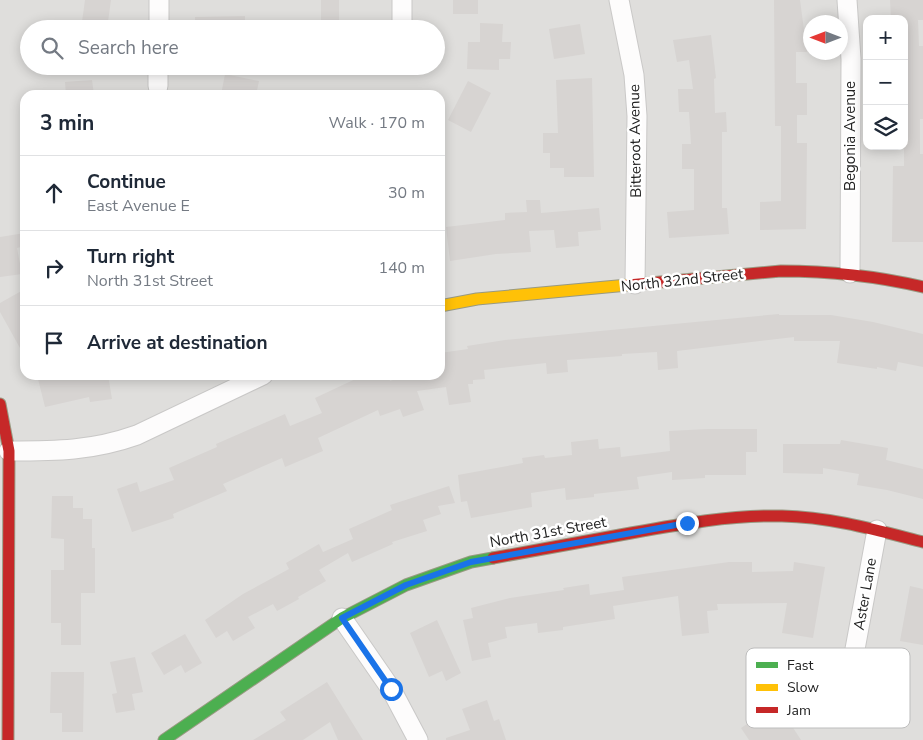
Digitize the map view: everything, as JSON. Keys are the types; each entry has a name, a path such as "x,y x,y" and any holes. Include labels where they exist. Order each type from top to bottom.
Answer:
{"street":[{"path":"158,20 159,0"},
{"path":"402,0 402,20"},
{"name":"Bitteroot Avenue","path":"619,0 634,75 637,116 635,284"},
{"name":"Begonia Avenue","path":"847,0 851,59 850,273"},
{"path":"158,75 158,86"},
{"name":"North 32nd Street","path":"445,305 477,300 635,284 804,270 850,273 923,287"},
{"path":"9,451 73,450 116,443 137,435 252,380"},
{"path":"0,404 9,451 8,740"},
{"name":"North 31st Street","path":"164,740 342,618 406,585 471,562 687,523 734,517 783,516 830,520 923,542"},
{"name":"Aster Lane","path":"855,648 877,530"},
{"path":"342,618 391,689 418,740"}],"shaded area":[{"path":"0,0 923,0 923,740 0,740"}],"building":[{"path":"85,0 111,0 108,20 82,20"},
{"path":"321,0 339,0 339,20 321,20"},
{"path":"453,0 478,0 478,14 453,14"},
{"path":"774,0 800,0 803,22 803,52 796,52 796,83 807,83 807,115 797,115 797,143 807,143 806,229 760,230 760,202 781,201 781,126 775,126"},
{"path":"890,0 923,0 923,20 918,20 919,46 923,46 923,119 920,119 920,154 923,154 923,242 892,242 893,166 904,166 904,150 908,150 908,15 891,15"},
{"path":"245,16 245,20 195,20 195,17"},
{"path":"480,23 503,24 502,42 511,42 510,59 499,59 499,70 467,69 468,42 480,42"},
{"path":"580,24 585,54 554,59 549,29"},
{"path":"711,35 716,78 714,79 715,113 726,112 727,132 722,132 722,208 727,208 729,234 669,238 667,212 694,210 694,169 682,169 682,144 691,144 689,112 679,112 678,89 693,89 689,60 677,62 673,40"},
{"path":"225,75 259,81 257,90 222,90"},
{"path":"592,78 594,177 564,177 564,168 550,168 550,153 543,153 543,133 558,133 556,80"},
{"path":"92,80 93,90 66,90 65,82"},
{"path":"468,81 491,93 471,132 448,120"},
{"path":"526,200 540,200 541,213 599,208 601,230 578,232 579,246 556,248 554,230 529,231 531,252 496,254 450,261 446,227 505,220 505,213 527,212"},
{"path":"20,234 20,247 17,248 20,274 0,277 0,237"},
{"path":"20,292 20,348 0,312 0,303"},
{"path":"779,314 831,315 873,322 923,334 923,367 898,362 896,371 837,363 840,341 794,341 794,337 677,351 678,368 658,370 657,352 567,360 568,372 547,374 546,363 484,370 485,379 473,380 473,384 468,384 471,402 449,405 446,387 417,391 424,410 403,417 400,409 380,416 378,410 318,438 323,451 285,467 282,458 223,484 227,491 173,514 174,518 132,532 117,489 137,482 140,492 174,480 169,468 217,447 216,444 285,414 290,426 322,413 315,398 353,380 445,380 445,352 468,349 467,346 505,340"},
{"path":"38,380 109,380 112,399 90,402 89,397 45,407"},
{"path":"757,429 757,452 746,452 746,475 705,475 705,478 672,480 672,472 637,477 639,489 594,494 594,497 566,500 565,488 531,493 532,507 471,518 467,501 461,502 458,475 523,463 522,458 544,455 545,458 572,455 571,442 598,439 599,449 620,447 621,457 670,451 669,431"},
{"path":"841,440 888,448 886,460 923,469 923,499 857,485 859,474 823,468 823,474 783,473 783,444 840,444"},
{"path":"449,486 455,503 438,506 441,514 423,520 427,531 392,542 393,544 352,562 348,553 319,570 326,581 298,597 299,599 277,611 273,604 248,617 255,628 233,641 227,631 216,638 205,620 243,594 289,569 286,563 319,544 323,552 353,539 349,529 392,510 390,505"},
{"path":"52,496 73,496 73,508 83,508 83,519 92,519 92,548 95,548 95,593 81,593 81,645 61,645 61,623 51,623 51,570 64,570 64,539 51,538"},
{"path":"729,562 752,562 752,572 793,571 794,562 825,567 813,638 782,633 787,603 717,604 718,610 707,611 709,633 682,636 678,596 613,606 615,619 563,627 563,630 538,633 537,623 505,627 507,638 488,643 491,657 472,661 463,620 473,618 471,608 510,598 564,590 563,588 589,584 590,595 624,590 622,577"},
{"path":"910,586 923,589 923,645 900,641"},
{"path":"437,620 461,673 446,681 442,671 429,677 410,633"},
{"path":"185,634 202,663 185,673 181,665 164,675 151,653"},
{"path":"135,657 143,692 132,694 135,710 116,713 112,694 117,693 110,662"},
{"path":"51,672 84,672 83,732 62,732 62,713 50,713"},
{"path":"327,682 363,740 338,740 330,722 303,740 253,740 286,720 280,712"},
{"path":"487,700 494,721 499,719 506,740 446,740 446,738 470,730 462,709"},
{"path":"746,725 746,728 793,728 801,740 749,740 741,728"}],"traffic: fast":[{"path":"164,740 342,618 406,585 471,562 493,558"}],"traffic: slow":[{"path":"445,305 477,299 628,285"}],"traffic: jam":[{"path":"628,285 781,271 852,275 923,287"},
{"path":"0,404 9,451 8,740"},
{"path":"493,558 687,523 763,516 818,519 871,529 923,542"}],"route":[{"path":"391,689 342,618 406,585 471,562 687,523"}]}
